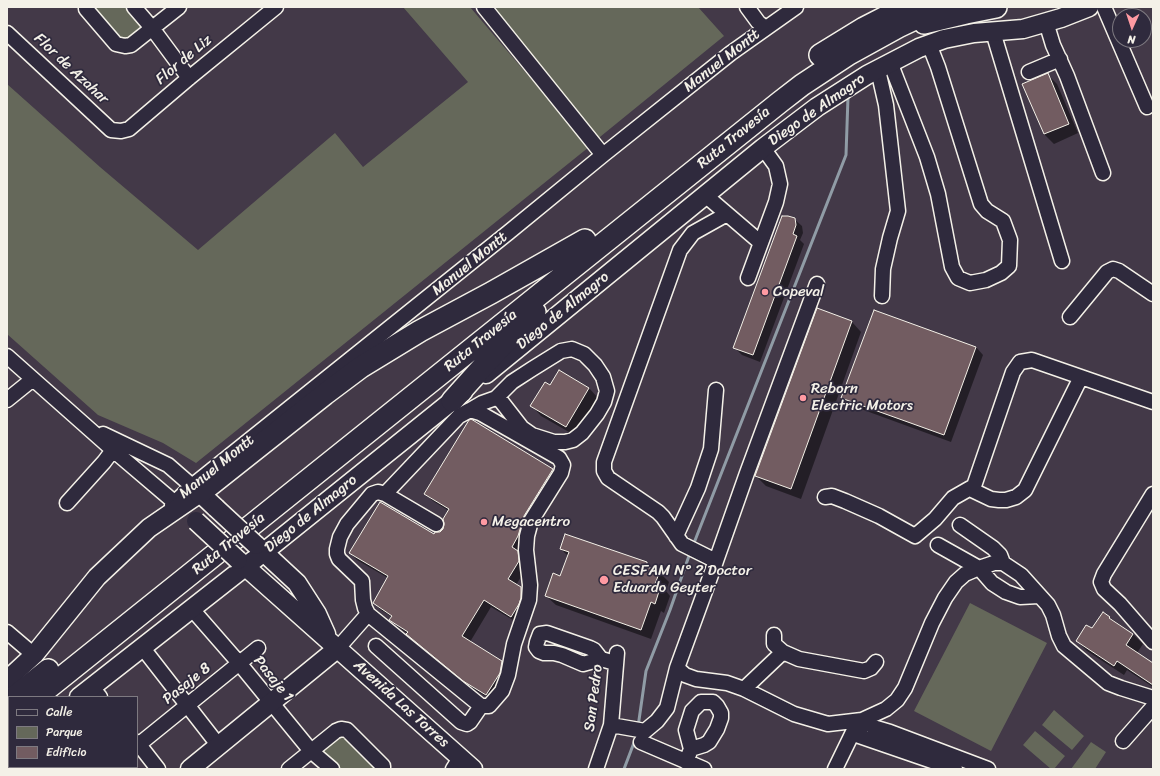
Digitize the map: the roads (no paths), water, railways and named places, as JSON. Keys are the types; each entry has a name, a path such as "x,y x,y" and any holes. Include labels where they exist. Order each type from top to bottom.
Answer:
{"highway":[{"path":"869,34 890,7"},
{"name":"Ruta Travesía","path":"869,34 905,7"},
{"name":"Ruta Travesía","path":"38,696 590,244 775,87 827,51 940,7"},
{"path":"869,34 996,7"},
{"path":"461,406 496,352 590,244"},
{"path":"196,490 361,368 420,331 497,290 590,244"},
{"name":"Ruta Travesía","path":"15,696 590,244"}],"main road":[{"name":"Diego de Almagro","path":"90,694 142,647 191,608 260,548 461,406 705,195 817,107 884,66 929,44 960,35 1023,29 1089,7"},
{"name":"Manuel Montt","path":"7,680 34,655 97,577 149,528 196,490"},
{"name":"Avenida Las Torres","path":"196,490 297,583 334,644"},
{"name":"Avenida Las Torres","path":"177,505 334,644 462,765"},
{"path":"190,769 271,704 334,644"}],"street":[{"path":"86,7 86,9 116,44 125,46 131,45 179,7"},
{"path":"134,7 152,28 189,78"},
{"name":"Flor de Liz","path":"111,130 121,131 129,129 276,7"},
{"path":"747,7 758,22 765,28"},
{"path":"1104,7 1147,107"},
{"path":"486,8 603,155"},
{"name":"Manuel Montt","path":"196,490 603,155 791,8"},
{"path":"1046,22 1103,173"},
{"path":"993,32 1062,261"},
{"name":"Flor de Azahar","path":"7,33 111,130"},
{"path":"884,66 927,157 938,194 952,267 958,278 970,283 986,280 1002,273 1009,266 1010,240 1003,221 987,211 981,204 938,67 929,44"},
{"path":"1029,72 1060,60"},
{"path":"882,296 883,269 898,211 886,105 884,66"},
{"path":"748,278 776,202 780,184 776,166 764,148"},
{"path":"705,195 761,243"},
{"path":"716,561 682,544 658,512 608,478 604,471 604,462 680,250 693,233 727,214"},
{"path":"1070,317 1107,272 1113,269 1119,271 1153,294"},
{"path":"641,736 645,731 652,727 667,708 676,668 716,561 749,465 817,284"},
{"path":"461,406 482,403 496,398 512,382 532,369 561,351 572,349 584,354 595,365 602,377 607,391 604,402 597,414 582,433 573,440 565,442 554,442 532,435 522,428 501,401 496,398"},
{"name":"Avenida Las Torres","path":"7,356 177,505"},
{"path":"825,497 832,496 846,501 879,516 915,536 936,519 953,498 974,486 1013,372 1020,362 1032,360 1153,402"},
{"path":"970,489 991,499 999,500 1006,500 1016,497 1025,490 1081,376"},
{"path":"7,400 33,379"},
{"path":"676,536 698,488 711,449 716,390"},
{"path":"385,494 460,416 461,406"},
{"path":"436,524 385,494 378,492 372,494 347,524 336,549 339,559 362,581 363,600 368,614 481,706 489,706 502,691 508,675 514,644 529,600 530,585 526,550 527,536 531,521 561,473 563,465 559,458 480,413 461,406"},
{"name":"Avenida Las Torres","path":"88,428 168,465 196,490"},
{"path":"67,503 113,450"},
{"path":"1153,494 1104,574 1101,582 1104,589 1120,604 1153,642"},
{"path":"960,525 1000,554 1003,563"},
{"path":"938,545 979,568 992,583 1006,592 1020,597 1039,596"},
{"path":"676,668 685,675 696,680 727,683 744,689 794,714 828,724 862,720 886,710 897,700 905,688 932,623 945,598 956,582 965,574 979,568 994,563 1003,563 1021,575 1048,605 1064,646 1108,683 1153,698"},
{"name":"Pasaje 1","path":"191,608 239,663 311,751 332,769"},
{"path":"334,644 368,614"},
{"path":"7,632 34,655"},
{"path":"774,635 774,644 783,652 799,659 864,671 871,668 876,662"},
{"path":"376,646 461,722 467,724 470,722 481,706"},
{"path":"142,647 218,746"},
{"name":"Pasaje 8","path":"138,744 258,648"},
{"path":"744,689 783,652"},
{"name":"San Pedro","path":"596,769 614,726 616,658 602,659"},
{"path":"1123,741 1153,707"},
{"path":"614,726 689,755 704,769"},
{"path":"835,769 854,730 864,727 868,734 955,769"},
{"path":"289,769 336,731 341,729 347,730 383,766 383,769"},
{"path":"868,734 897,734 988,769"},
{"path":"138,744 158,769"}],"waterway":[{"path":"694,543 846,155 848,97"},
{"path":"638,727 646,671 690,553"},
{"path":"624,769 635,740"}],"place":[{"name":"Copeval","path":"765,292"},
{"name":"Reborn Electric Motors","path":"803,398"},
{"name":"Megacentro","path":"484,522"},
{"name":"CESFAM N° 2 Doctor Eduardo Geyter","path":"604,580"}]}
